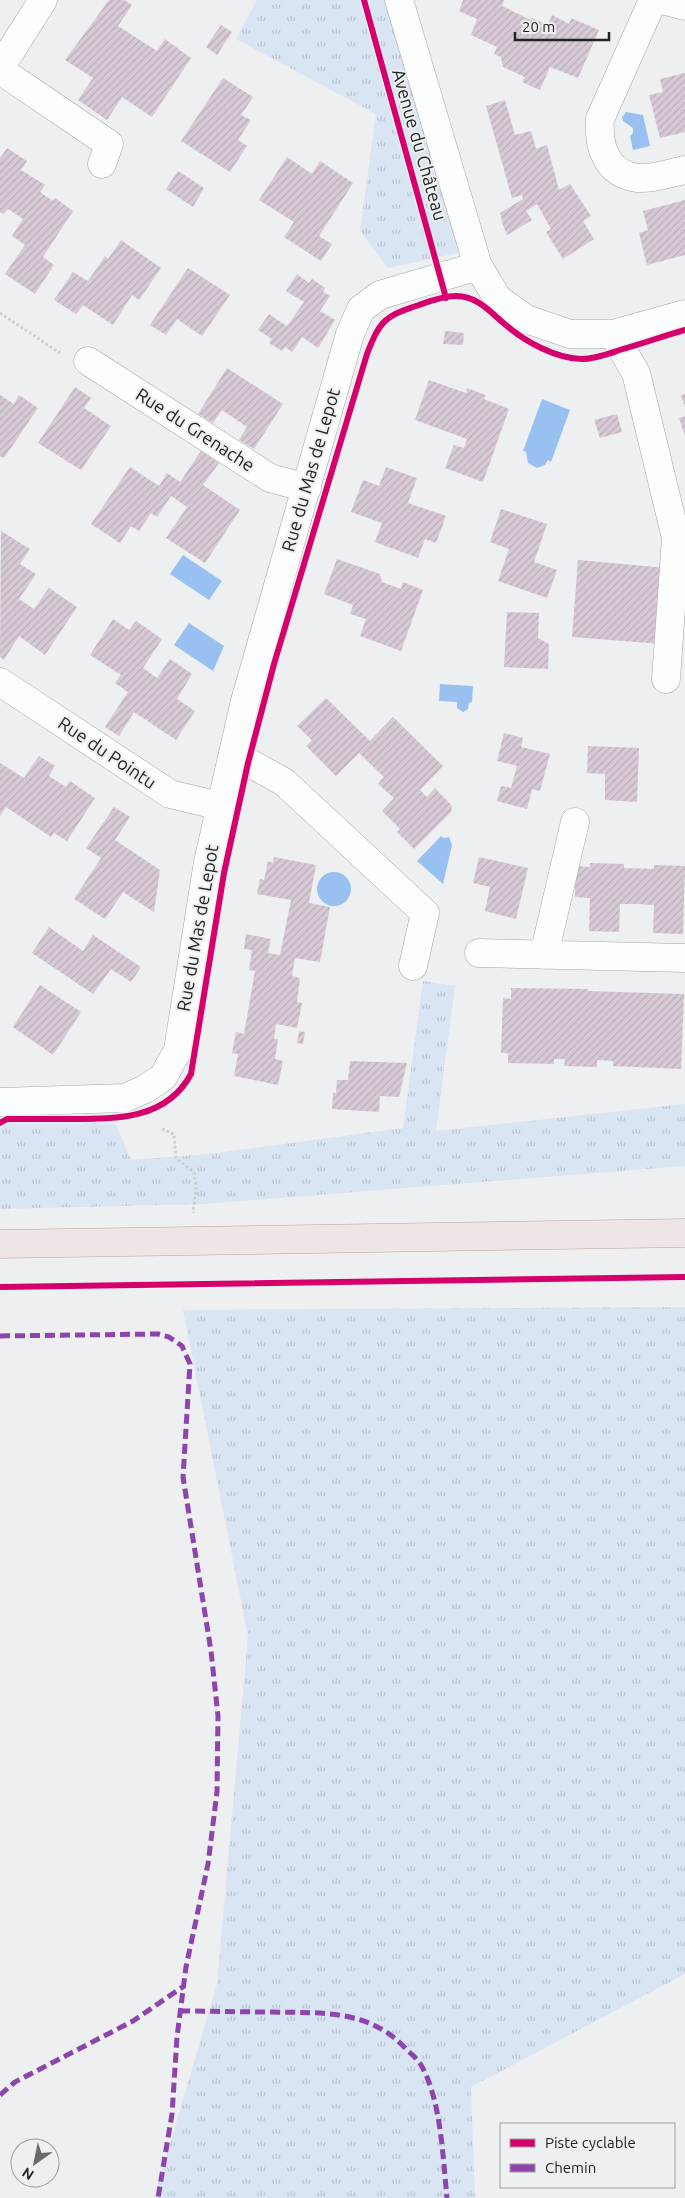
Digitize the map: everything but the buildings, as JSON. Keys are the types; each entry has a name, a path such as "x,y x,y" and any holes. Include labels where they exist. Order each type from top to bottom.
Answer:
{"main road":[{"path":"0,1244 685,1233"}],"street":[{"path":"43,0 0,69 109,144 102,164"},
{"name":"Avenue du Château","path":"399,0 478,266 498,299 526,319 570,334 613,334 685,314"},
{"path":"653,0 600,119 598,137 606,159 619,171 638,178 685,170"},
{"path":"662,0 685,6"},
{"name":"Rue du Mas de Lepot","path":"0,1102 125,1098 145,1089 163,1077 178,1050 208,862 255,665 350,334 361,309 380,295 478,266"},
{"path":"613,334 636,373 676,538 666,679"},
{"name":"Rue du Grenache","path":"88,361 270,478 307,488"},
{"name":"Rue du Pointu","path":"0,682 170,794 220,806"},
{"path":"233,754 284,782 425,913 414,966"},
{"path":"544,955 575,822"},
{"path":"479,953 685,958"}],"path":[{"path":"0,313 68,359 88,361"},
{"path":"162,1129 174,1134 176,1158 194,1172 196,1188 189,1240"}],"green space":[{"path":"257,0 390,0 462,252 388,268 360,231 376,114 236,39"},
{"path":"423,981 455,986 436,1131 685,1104 685,1166 203,1204 0,1209 0,1113 116,1125 131,1160 209,1154 403,1128"},
{"path":"685,1307 685,1974 471,2087 475,2198 154,2198 217,1984 248,1636 183,1310"}],"water":[{"path":"626,112 643,115 650,146 633,150 630,136 633,133 633,128 623,121 622,117"},
{"path":"542,399 570,410 551,462 548,460 545,465 537,468 528,463 526,452 523,451"},
{"path":"183,555 222,581 209,600 170,574"},
{"path":"189,623 224,646 213,671 174,645"},
{"path":"440,684 473,686 472,702 469,703 468,709 463,712 457,708 457,702 439,701"},
{"path":"441,836 444,838 449,837 452,845 443,884 417,861"},
{"path":"334,872 346,877 351,889 346,901 334,906 322,901 317,889 322,877"}],"marked path":[{"path":"0,1336 158,1334 169,1337 182,1346 190,1364 183,1477 211,1651 218,1716 217,1792 208,1864 186,1967 177,2037 172,2114 158,2198"},
{"path":"0,2095 15,2082 133,2021 184,1986"},
{"path":"180,2011 290,2012 345,2016 362,2020 394,2037 420,2063 428,2079 440,2130 447,2198"}],"cycle path":[{"path":"364,0 446,298"},
{"path":"0,1123 7,1119 89,1119 124,1117 140,1113 155,1108 169,1100 181,1089 191,1074 224,873 248,763 274,664 367,354 376,334 385,321 398,313 432,300 451,296 464,297 484,306 515,332 532,343 552,353 582,359 603,356 685,330"},
{"path":"0,1287 685,1277"}]}
